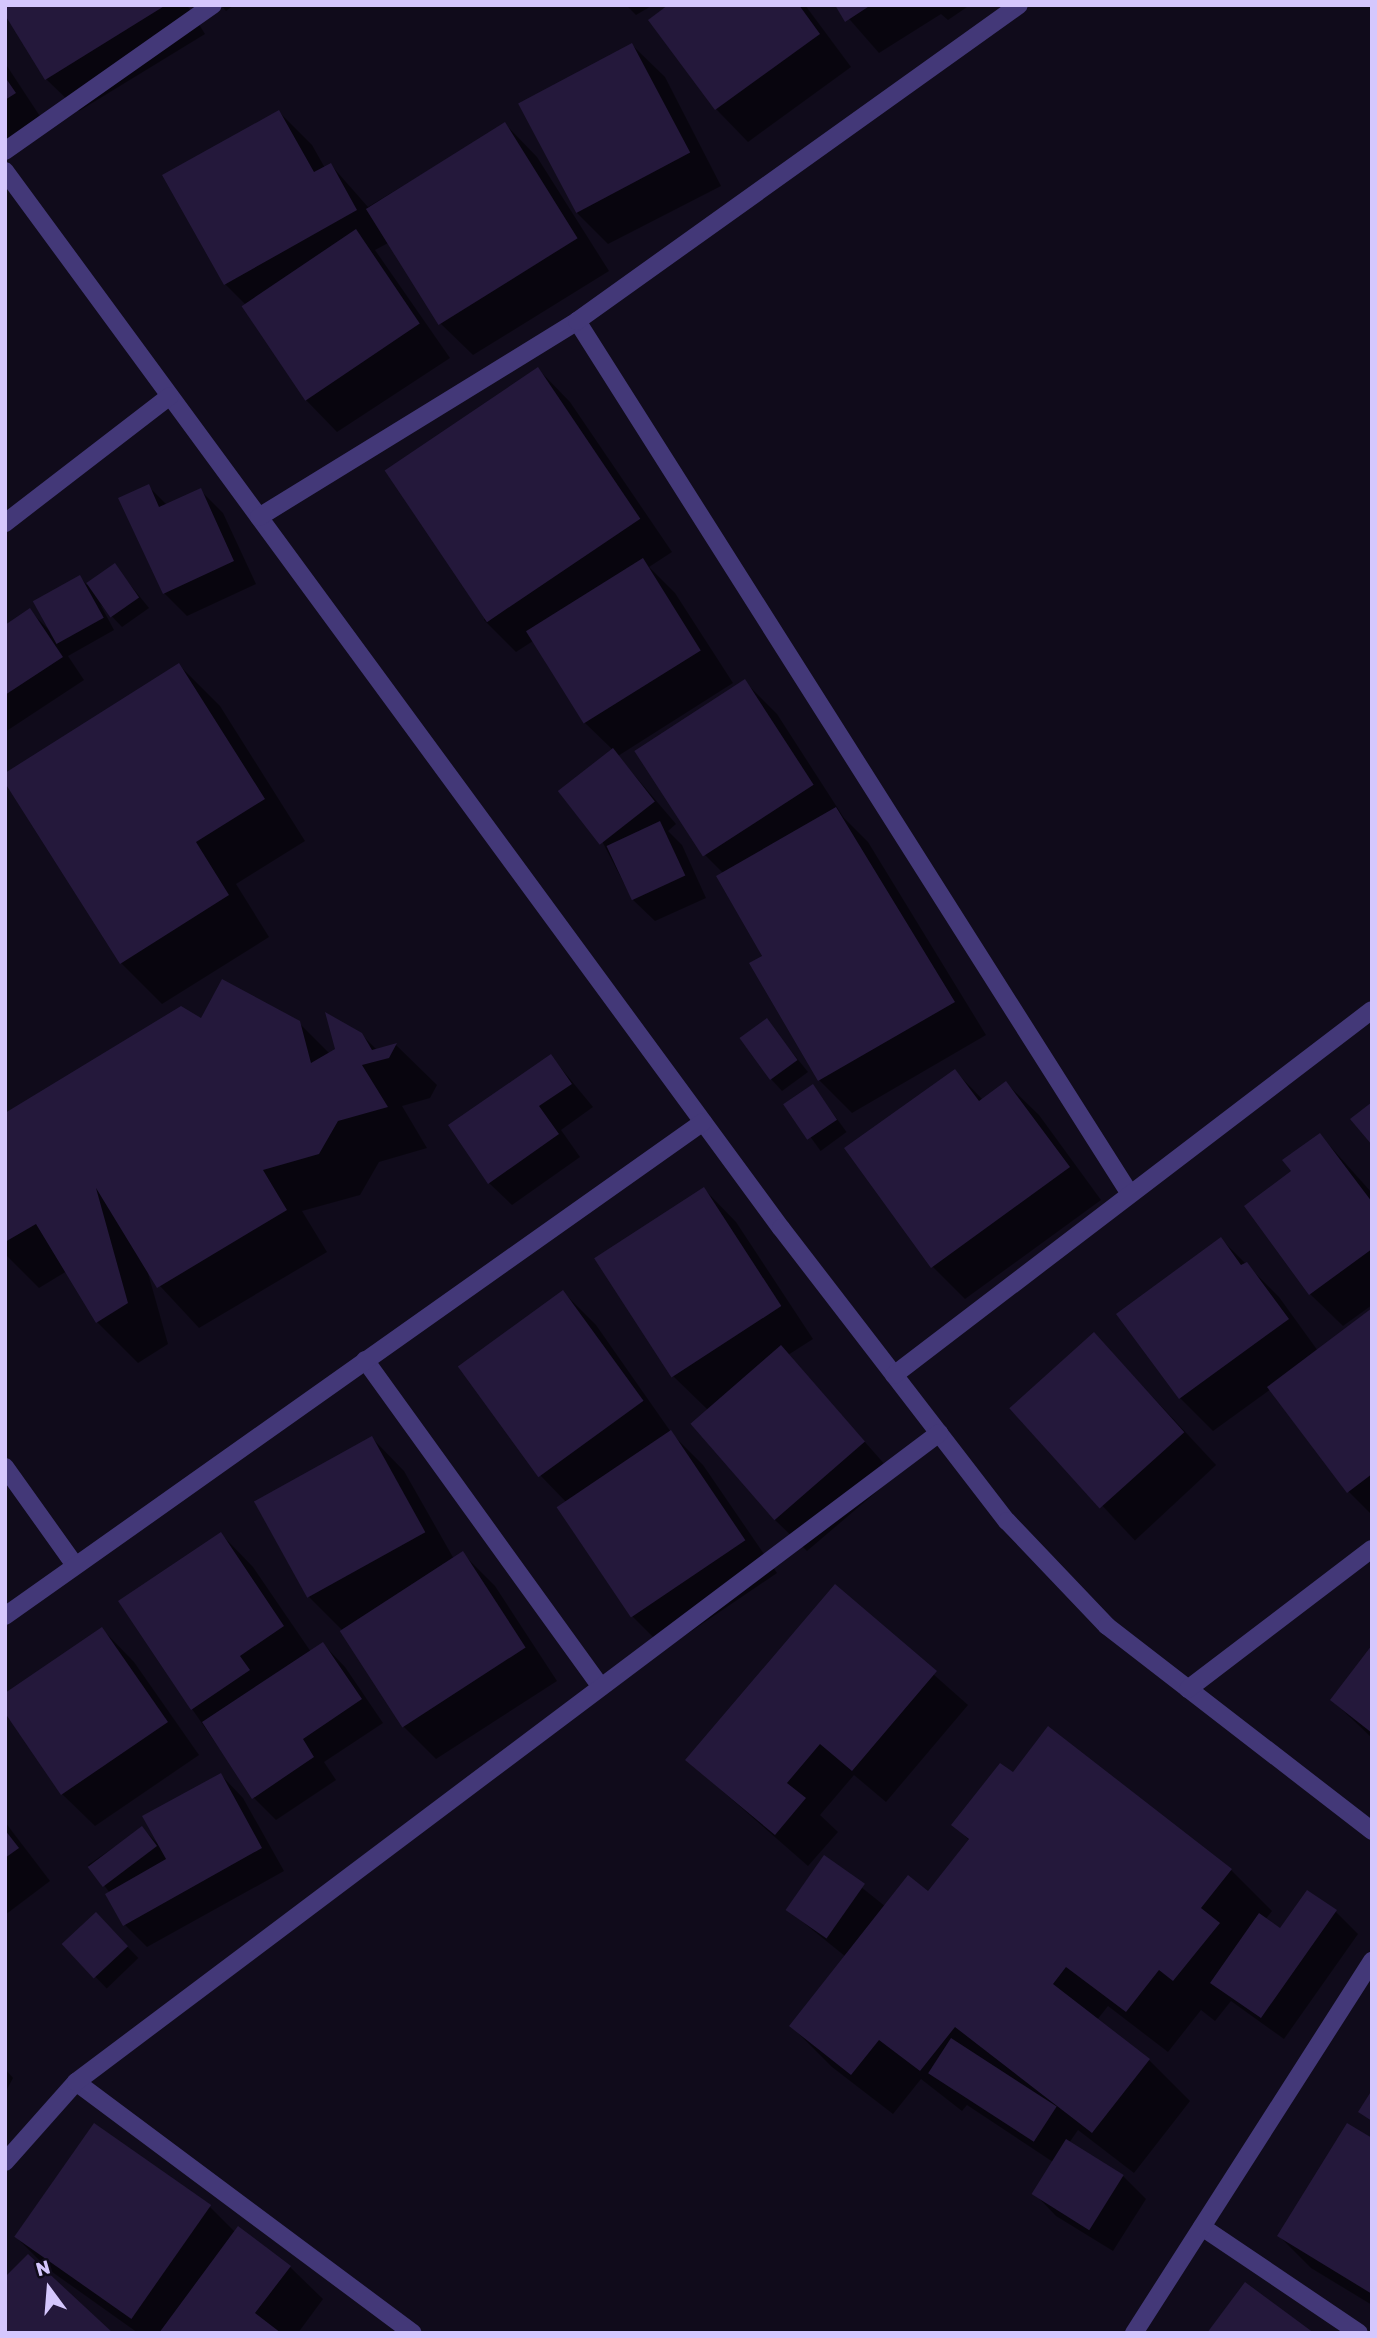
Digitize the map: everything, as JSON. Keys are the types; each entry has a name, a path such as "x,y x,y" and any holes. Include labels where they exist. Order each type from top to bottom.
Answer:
{"street":[{"path":"5,151 213,5"},
{"path":"259,517 577,321 1019,5"},
{"path":"5,171 703,1122 1007,1521 1107,1626 1372,1831"},
{"path":"577,321 1130,1194"},
{"path":"5,523 170,396"},
{"path":"894,1375 1372,1010"},
{"path":"5,1616 703,1122"},
{"path":"365,1360 601,1687"},
{"path":"5,2162 76,2082 939,1433"},
{"path":"5,1467 75,1565"},
{"path":"1188,1689 1372,1549"},
{"path":"1134,2333 1372,1961"},
{"path":"76,2082 413,2333"},
{"path":"1202,2227 1359,2333"}],"building":[{"path":"5,5 166,5 45,80 5,15"},
{"path":"668,5 799,5 820,34 715,110 648,20"},
{"path":"835,5 871,5 845,22"},
{"path":"632,43 690,152 576,213 518,104"},
{"path":"5,77 16,93 5,100"},
{"path":"279,110 314,172 331,163 357,210 224,285 162,175"},
{"path":"505,122 578,238 439,325 366,209"},
{"path":"356,229 420,324 305,401 242,306"},
{"path":"538,367 640,519 487,622 385,470"},
{"path":"149,484 159,507 201,488 234,561 163,594 118,498"},
{"path":"643,558 701,650 584,724 526,631"},
{"path":"115,563 139,597 110,617 86,583"},
{"path":"80,575 104,618 57,644 33,601"},
{"path":"30,608 63,657 5,695 5,625"},
{"path":"179,663 265,799 196,842 229,895 120,964 5,783 5,773"},
{"path":"745,679 814,785 703,857 634,751"},
{"path":"613,748 655,802 600,845 558,791"},
{"path":"836,807 955,1002 818,1081 749,963 762,956 716,876"},
{"path":"660,821 685,875 632,900 607,846"},
{"path":"222,979 300,1021 311,1063 335,1049 325,1012 362,1033 372,1050 397,1043 389,1058 362,1065 388,1107 338,1121 319,1154 263,1170 287,1210 157,1288 96,1188 128,1303 96,1323 36,1224 5,1242 5,1113 181,1006 201,1018"},
{"path":"767,1018 798,1060 770,1080 739,1038"},
{"path":"551,1054 572,1084 539,1106 559,1134 488,1184 448,1125"},
{"path":"955,1069 979,1101 1006,1081 1070,1167 931,1268 844,1148"},
{"path":"813,1084 837,1120 807,1140 783,1104"},
{"path":"1372,1102 1372,1145 1350,1119"},
{"path":"1320,1133 1372,1202 1372,1249 1309,1295 1244,1206 1291,1171 1282,1160"},
{"path":"704,1187 781,1306 671,1377 594,1258"},
{"path":"1221,1237 1241,1265 1247,1262 1289,1319 1179,1399 1116,1314"},
{"path":"563,1290 644,1401 538,1477 458,1366"},
{"path":"1372,1308 1372,1474 1347,1493 1267,1387"},
{"path":"1094,1332 1184,1432 1100,1509 1009,1408"},
{"path":"781,1345 865,1442 774,1520 690,1424"},
{"path":"671,1430 745,1540 631,1617 557,1507"},
{"path":"372,1436 425,1532 307,1598 254,1501"},
{"path":"221,1532 284,1626 240,1656 250,1670 191,1710 118,1601"},
{"path":"463,1551 526,1647 402,1728 340,1631"},
{"path":"835,1584 937,1671 852,1771 820,1744 787,1783 806,1798 775,1835 685,1760"},
{"path":"102,1627 168,1722 61,1795 5,1713 5,1693"},
{"path":"323,1642 362,1699 303,1739 314,1757 252,1799 202,1722"},
{"path":"1372,1645 1372,1733 1330,1700"},
{"path":"1048,1726 1232,1869 1201,1908 1220,1923 1173,1981 1159,1970 1126,2012 1066,1967 1053,1984 1150,2059 1092,2133 955,2027 920,2071 879,2040 851,2075 789,2026 908,1875 928,1891 969,1839 951,1825 1000,1763 1013,1772"},
{"path":"221,1773 262,1848 123,1926 105,1894 166,1859 142,1816"},
{"path":"142,1826 157,1846 103,1887 88,1867"},
{"path":"5,1830 19,1848 5,1858"},
{"path":"824,1855 865,1884 827,1939 786,1910"},
{"path":"1307,1890 1337,1910 1261,2018 1210,1983 1259,1913 1280,1928"},
{"path":"96,1912 128,1946 94,1978 62,1944"},
{"path":"951,2038 1057,2107 1034,2142 928,2073"},
{"path":"1372,2090 1372,2121 1358,2112"},
{"path":"94,2123 211,2205 131,2319 14,2237"},
{"path":"1347,2123 1372,2138 1372,2294 1277,2236"},
{"path":"1066,2139 1124,2175 1089,2230 1032,2194"},
{"path":"238,2226 291,2266 255,2313 281,2333 159,2333"},
{"path":"28,2254 113,2333 5,2333 5,2277"},
{"path":"1245,2282 1314,2333 1207,2333"}]}
